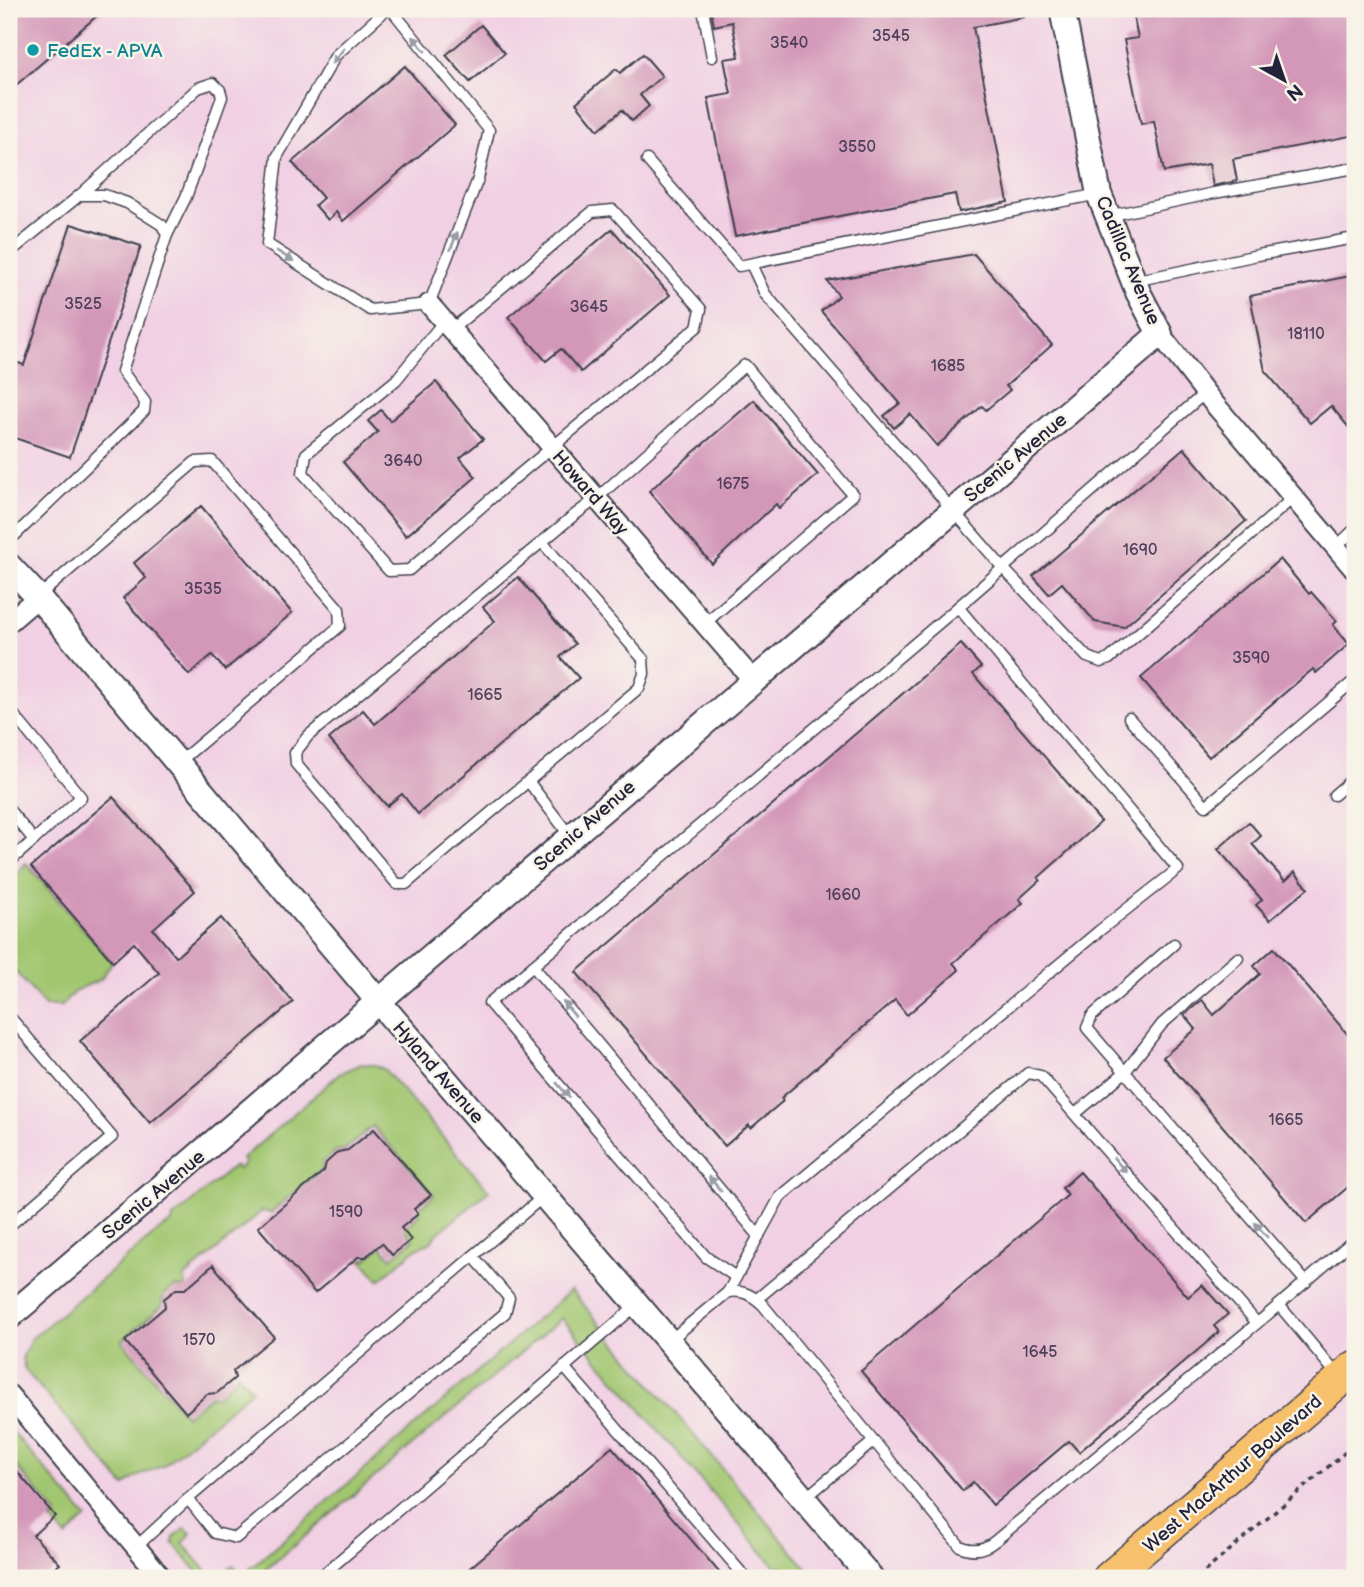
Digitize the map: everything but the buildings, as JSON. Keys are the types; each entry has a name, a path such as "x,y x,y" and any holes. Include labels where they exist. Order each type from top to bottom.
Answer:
{"main road":[{"name":"West MacArthur Boulevard","path":"1109,1578 1348,1373"}],"street":[{"name":"Cadillac Avenue","path":"1062,9 1104,205 1134,281 1160,334 1205,393 1355,570"},
{"name":"Howard Way","path":"429,304 753,680"},
{"name":"Scenic Avenue","path":"9,1317 1160,334"},
{"name":"Hyland Avenue","path":"9,566 179,762 379,1002 871,1578"},
{"path":"9,622 38,597"},
{"path":"9,1395 162,1578"}],"lane":[{"path":"389,9 489,130 478,179 429,304 370,310 267,244 277,158 335,55 389,9"},
{"path":"703,9 712,57"},
{"path":"9,253 80,195 198,88 213,83 220,90 222,97 186,197 167,235 122,371 145,402 144,411 9,541"},
{"path":"647,160 739,266 1104,205 1214,193 1355,168"},
{"path":"80,195 103,195 127,204 162,225 167,235"},
{"path":"613,210 701,309 698,327 552,447 410,570 389,571 303,474 306,454 396,380 448,326 592,212 613,210"},
{"path":"1134,281 1258,254 1355,238"},
{"path":"751,264 765,294 1003,568 1087,657 1101,662 1109,659 1294,497"},
{"path":"542,542 643,659 644,674 639,688 406,884 397,884 296,764 295,753 308,736 542,542 596,499 746,365 853,495 704,624"},
{"path":"736,1277 706,1257 489,1003 958,607 1205,393"},
{"path":"38,597 195,462 212,461 339,609 340,626 179,762"},
{"path":"1336,547 1355,529"},
{"path":"669,1340 728,1292 780,1197 1099,931 1178,869 958,607"},
{"path":"1129,718 1206,806 1355,680"},
{"path":"9,709 81,797 9,862"},
{"path":"1334,795 1355,777"},
{"path":"528,781 570,836"},
{"path":"9,810 34,840"},
{"path":"1174,944 1092,1016 1087,1028 1306,1282"},
{"path":"1075,1114 1125,1072 1162,1024 1238,958"},
{"path":"533,966 759,1236"},
{"path":"9,1016 112,1137 9,1226"},
{"path":"757,1299 1028,1073 1041,1076 1257,1323"},
{"path":"136,1547 188,1499 545,1196"},
{"path":"728,1292 747,1292 757,1299 960,1546 968,1550 987,1547 1355,1239"},
{"path":"188,1499 215,1533 236,1538 505,1313 509,1298 472,1256"},
{"path":"319,1578 638,1304"},
{"path":"1279,1305 1348,1373"},
{"path":"564,1367 746,1578"},
{"path":"804,1499 874,1441"}],"path":[{"path":"1197,1578 1355,1444"}],"shaded area":[{"path":"9,9 1355,9 1355,1578 9,1578"}],"green space":[{"path":"26,863 112,962 101,979 75,991 61,1006 45,1006 9,964 9,883"},
{"path":"361,1064 375,1065 385,1070 489,1191 437,1234 430,1243 417,1248 379,1280 361,1259 367,1259 381,1246 392,1258 413,1240 404,1228 420,1215 418,1209 434,1195 373,1126 344,1150 336,1151 323,1162 323,1169 270,1213 262,1211 184,1278 186,1286 175,1287 163,1296 162,1306 122,1341 186,1416 210,1395 217,1396 235,1380 237,1372 252,1390 164,1465 136,1477 125,1486 25,1370 22,1358 31,1339 161,1229 172,1223 173,1218 234,1166 238,1169 245,1164 242,1159 339,1074"},
{"path":"571,1290 815,1578 791,1578 781,1566 777,1569 562,1318 256,1578 217,1578 233,1565 243,1575"},
{"path":"9,1428 87,1518 66,1537 52,1521 58,1515 9,1458"},
{"path":"185,1528 191,1533 183,1544 213,1578 203,1578 173,1543 174,1537"}],"place":[{"name":"FedEx - APVA","path":"33,50"}]}
